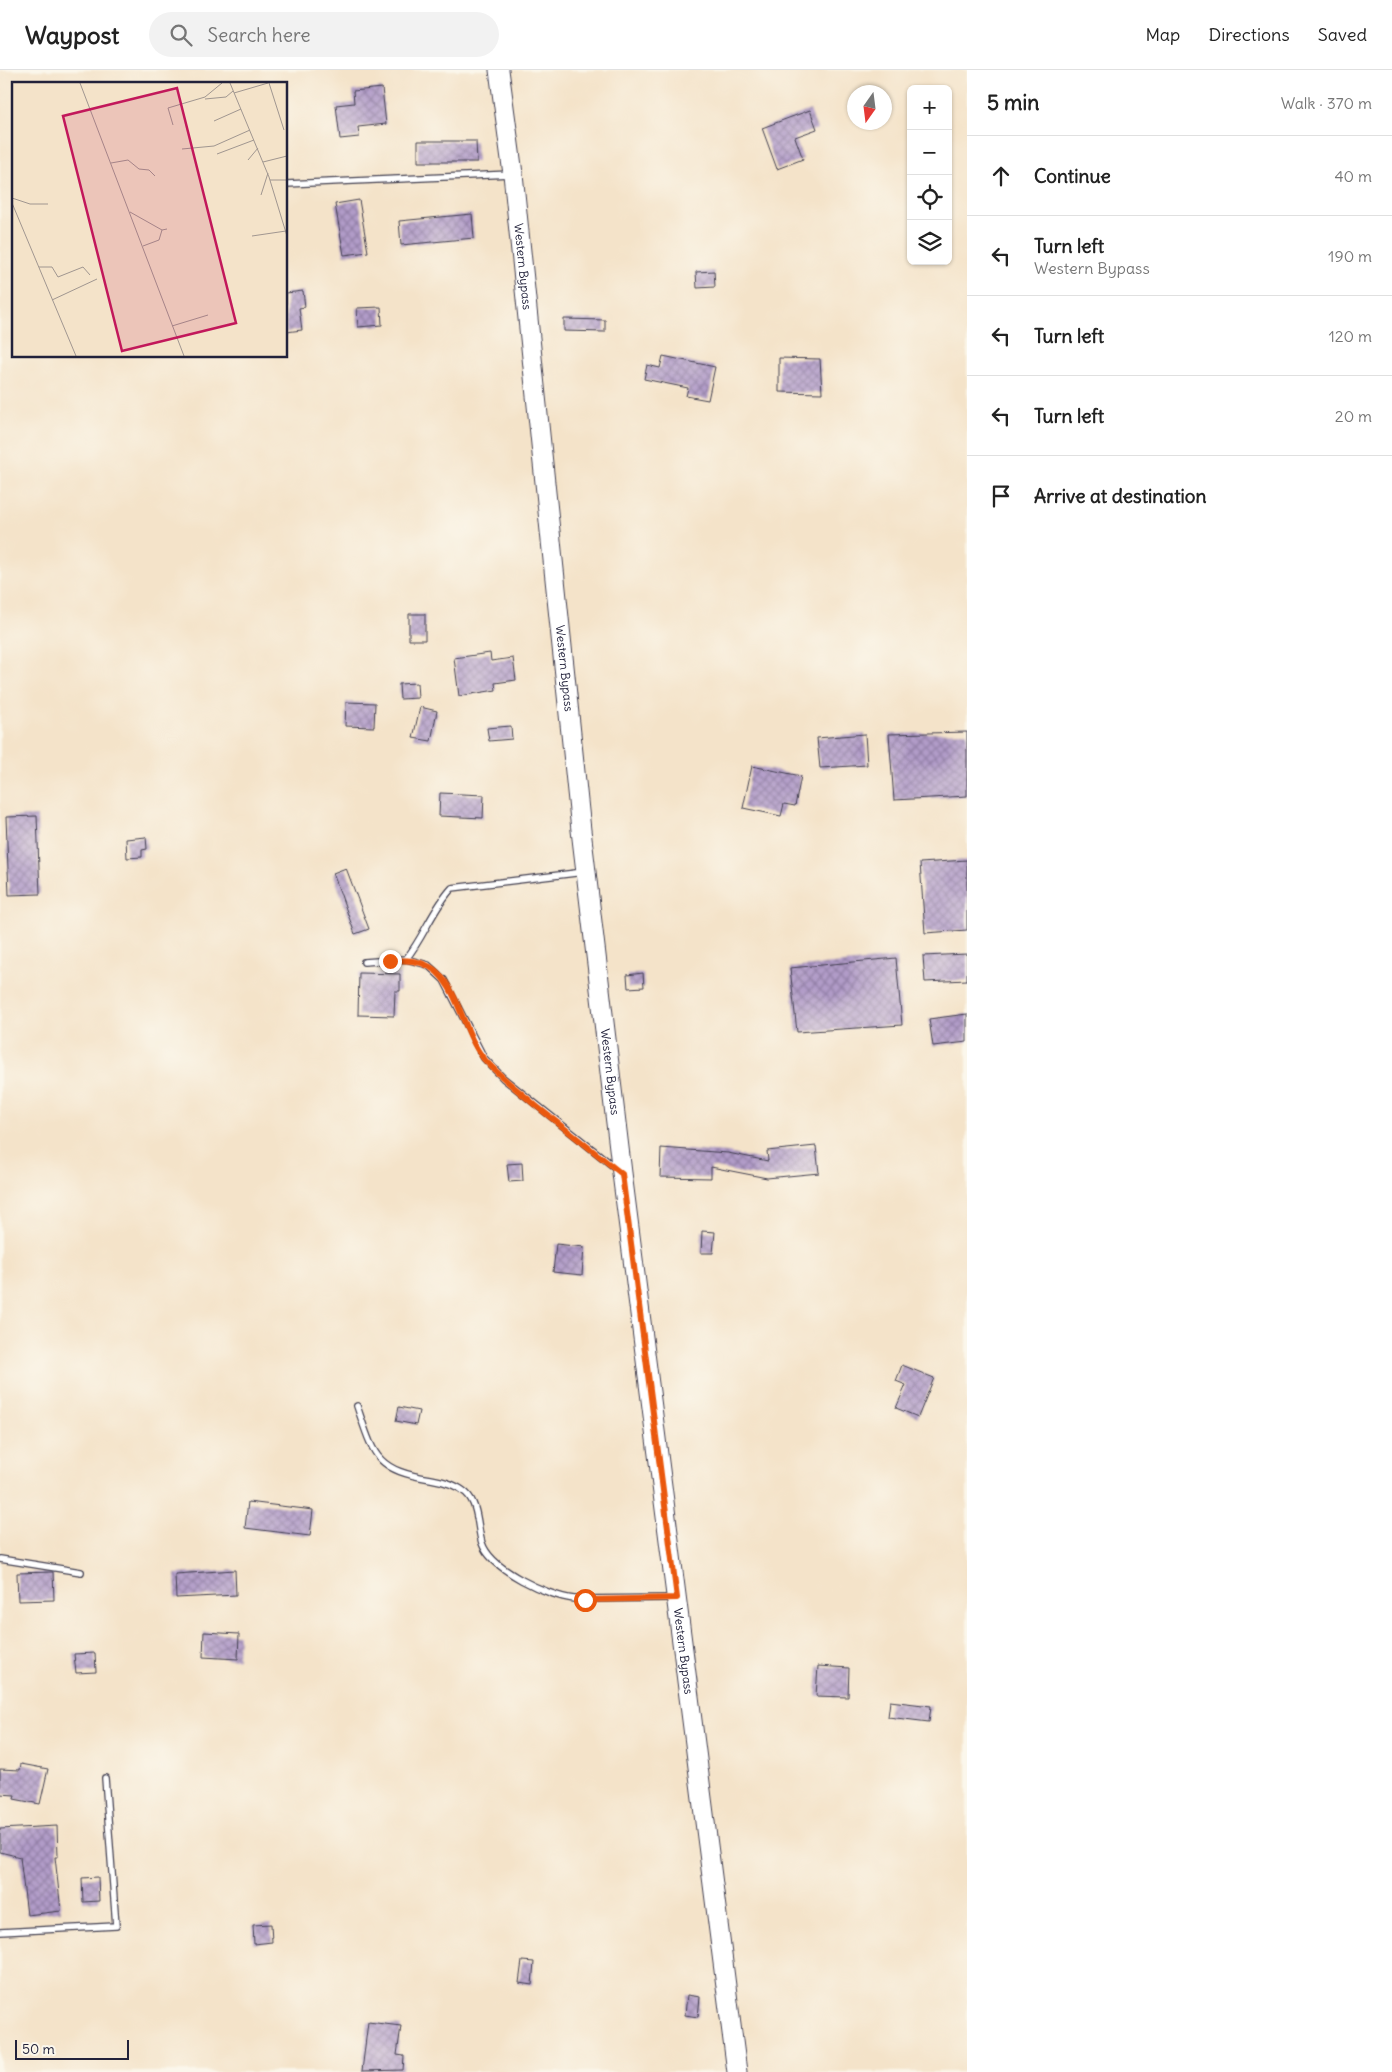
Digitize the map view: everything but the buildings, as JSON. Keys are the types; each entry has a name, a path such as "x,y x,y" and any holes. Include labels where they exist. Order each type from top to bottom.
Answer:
{"main road":[{"name":"Western Bypass","path":"499,70 513,174 586,872 622,1174 737,2072"}],"lane":[{"path":"288,184 513,174"},
{"path":"406,959 416,947 440,901 452,888 586,872"},
{"path":"364,962 406,959 428,965 444,980 484,1058 503,1078 622,1174"},
{"path":"357,1406 370,1445 386,1466 403,1474 451,1484 467,1494 475,1510 482,1545 487,1553 502,1567 535,1587 560,1598 677,1598"},
{"path":"0,1559 82,1572"},
{"path":"0,1932 116,1926 105,1778"}],"route":[{"path":"390,961 406,959 428,965 436,972 450,989 473,1041 484,1058 522,1094 622,1174 677,1598 585,1600"}]}
